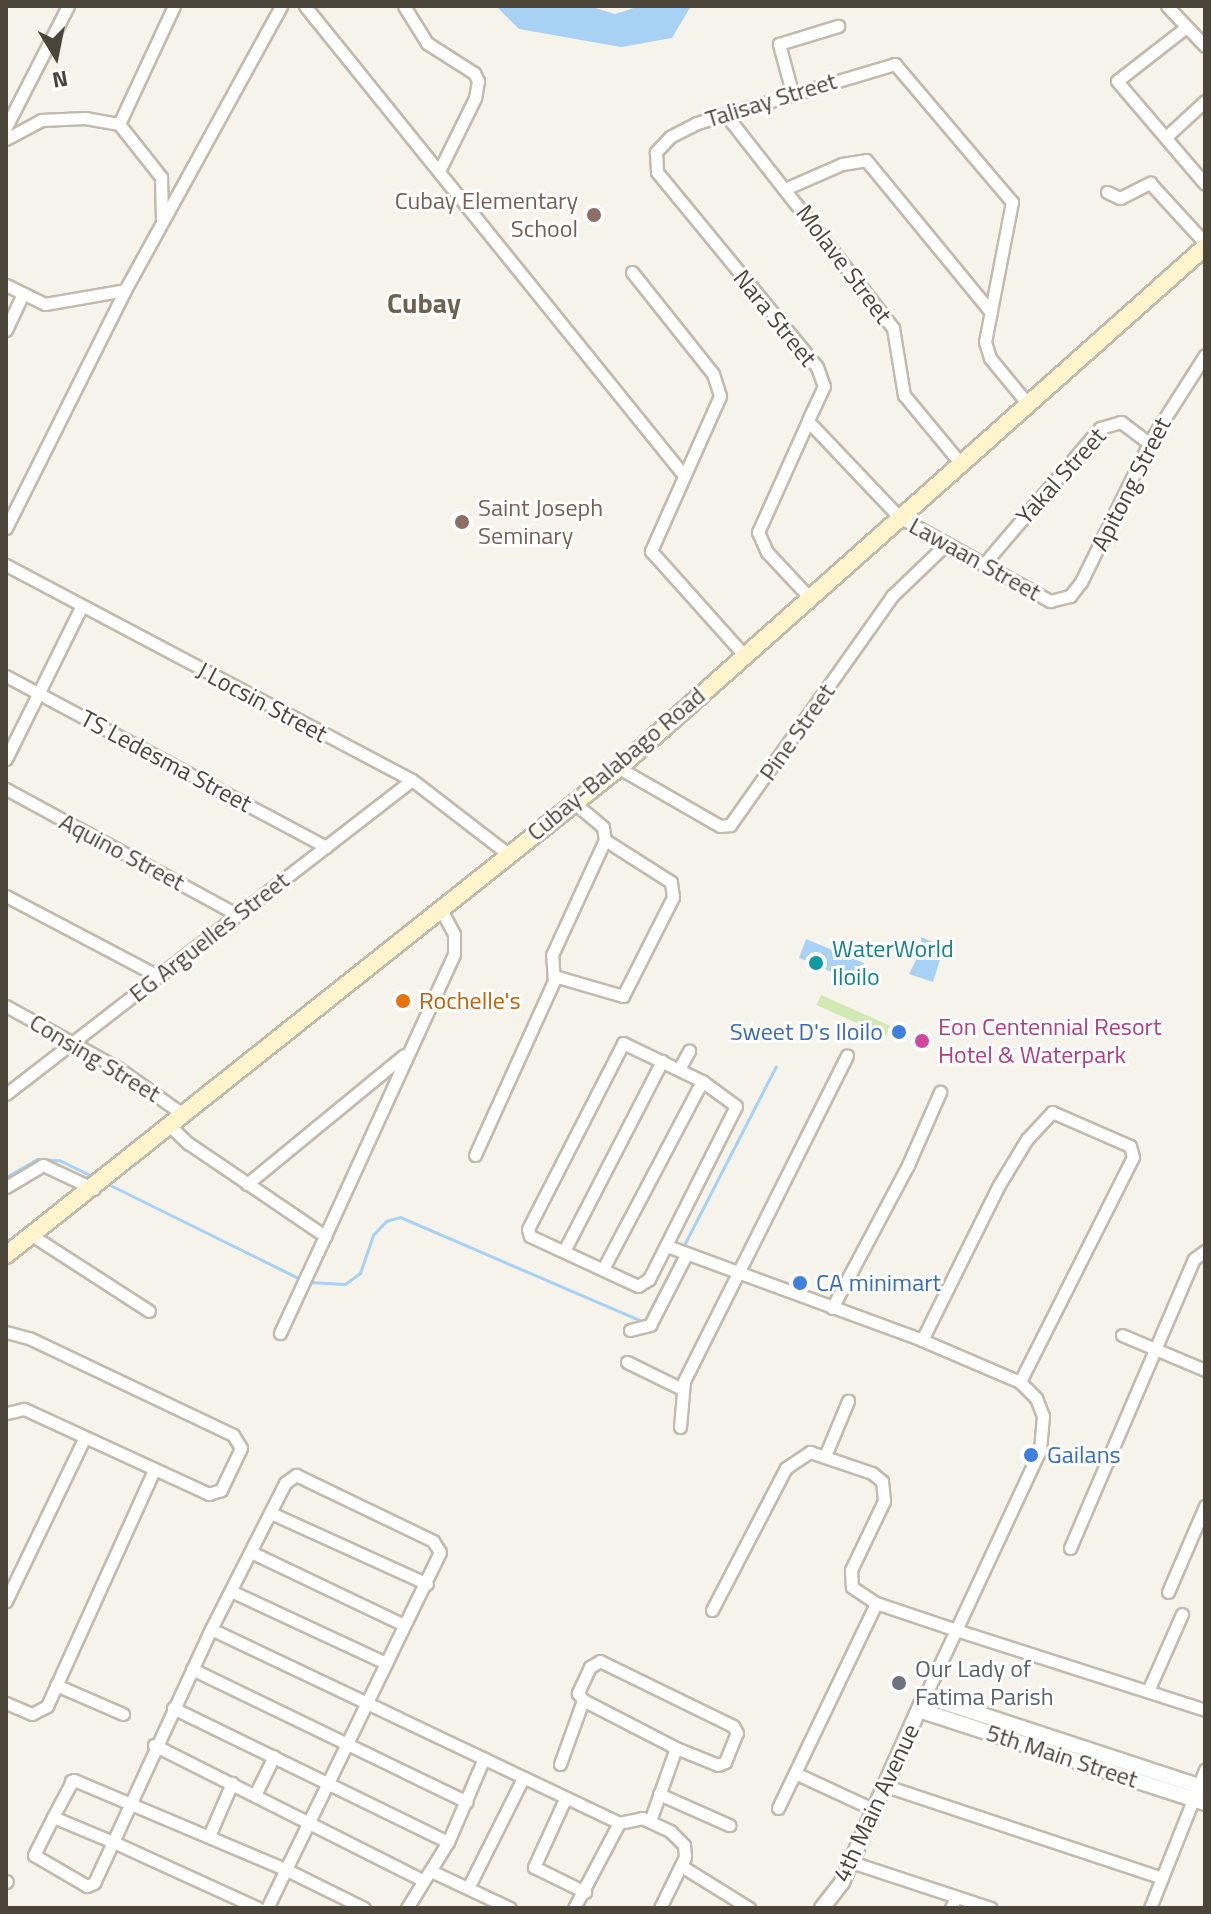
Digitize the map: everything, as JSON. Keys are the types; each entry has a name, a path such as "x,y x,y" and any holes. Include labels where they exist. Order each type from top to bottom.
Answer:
{"main road":[{"name":"Cubay-Balabago Road","path":"6,1255 103,1180 174,1118 619,768 1205,245"}],"street":[{"path":"6,127 68,6"},
{"path":"119,124 174,6"},
{"path":"6,528 125,290 281,6"},
{"path":"305,6 440,169 682,473"},
{"path":"404,6 427,43 474,73 478,81 475,98 440,169"},
{"path":"1167,6 1205,46"},
{"path":"792,92 779,44 838,26"},
{"path":"1185,28 1117,81 1205,184"},
{"name":"Talisay Street","path":"656,152 683,129 792,92 895,64 1012,202 991,312"},
{"path":"1166,137 1205,101"},
{"name":"Molave Street","path":"726,115 787,188 893,328 904,395 961,464"},
{"path":"6,139 41,120 85,118 119,124 161,177 162,227"},
{"name":"Nara Street","path":"656,152 657,172 817,367 824,386 758,532 767,552 809,597"},
{"path":"787,188 842,164 866,160 991,312 986,351 1027,403"},
{"path":"1107,192 1120,198 1150,183 1205,245"},
{"path":"632,272 719,385 716,407 682,473 651,551 744,655"},
{"path":"6,285 22,296 62,304 125,290"},
{"path":"6,330 22,296"},
{"name":"Apitong Street","path":"1050,601 1070,596 1081,582 1149,443 1205,355"},
{"path":"808,421 899,517"},
{"name":"Yakal Street","path":"983,565 1100,428 1121,422 1149,443"},
{"name":"Lawaan Street","path":"899,517 1050,601"},
{"name":"Pine Street","path":"619,768 720,826 730,825 892,596 946,544"},
{"name":"J Locsin Street","path":"6,565 412,780 508,854"},
{"path":"6,759 81,607"},
{"name":"TS Ledesma Street","path":"6,676 326,847"},
{"name":"EG Arguelles Street","path":"6,1094 412,780"},
{"name":"Aquino Street","path":"6,789 238,915"},
{"path":"475,1155 554,976 552,955 605,840 603,827 576,804"},
{"path":"554,976 623,996 676,890 671,882 605,840"},
{"path":"6,896 158,976"},
{"path":"280,1333 313,1271 325,1236 456,946 441,910"},
{"name":"Consing Street","path":"6,1006 72,1043 174,1118 247,1184 325,1236"},
{"path":"630,1330 650,1325 735,1110 734,1101 702,1081 627,1044 615,1053 530,1221 530,1236 642,1286 677,1251"},
{"path":"679,1069 689,1051"},
{"path":"247,1184 407,1053"},
{"path":"680,1427 682,1389 847,1056"},
{"path":"564,1251 662,1061"},
{"path":"603,1269 702,1081"},
{"path":"832,1308 908,1165 940,1092"},
{"path":"922,1340 1027,1139 1052,1112 1130,1146 1133,1157 1020,1382"},
{"path":"6,1187 35,1167 52,1165 103,1180"},
{"path":"33,1236 149,1311"},
{"path":"677,1251 922,1340 1020,1382 1036,1398 1043,1416 1040,1450 922,1703"},
{"path":"1070,1548 1194,1259 1205,1251"},
{"path":"6,1332 29,1338 240,1441 239,1455 216,1493 154,1470 24,1409 6,1413"},
{"path":"1122,1335 1205,1370"},
{"path":"627,1362 682,1389"},
{"path":"825,1456 848,1401"},
{"path":"6,1601 84,1439"},
{"path":"712,1610 786,1468 806,1453 825,1456 882,1481 884,1501 849,1579 860,1594 876,1603 956,1630 1205,1710"},
{"path":"6,1703 32,1714 42,1710 154,1470"},
{"path":"267,1908 287,1870 312,1821 439,1557 438,1544 300,1476 289,1478 233,1592 211,1629 154,1745 130,1803 94,1883 87,1886 34,1855 74,1780 130,1803 209,1836 287,1870 364,1908"},
{"path":"1168,1592 1205,1506"},
{"path":"273,1514 427,1584"},
{"path":"253,1553 404,1625"},
{"path":"233,1592 386,1663"},
{"path":"778,1808 876,1603"},
{"path":"1148,1691 1182,1614"},
{"path":"211,1629 619,1823"},
{"path":"600,1661 733,1726 737,1733 725,1762 718,1765 676,1748 583,1700 578,1693 590,1667 600,1661"},
{"path":"192,1669 467,1802"},
{"path":"56,1685 123,1714"},
{"path":"560,1764 583,1700"},
{"name":"4th Main Avenue","path":"824,1907 851,1862 922,1703"},
{"name":"5th Main Street","path":"922,1703 1201,1794"},
{"path":"173,1708 331,1782 448,1842"},
{"path":"154,1745 312,1821 422,1880"},
{"path":"650,1821 676,1748"},
{"path":"255,1795 274,1756"},
{"path":"407,1908 448,1842 484,1758"},
{"path":"1150,1908 1201,1794 1205,1770"},
{"path":"795,1773 875,1810"},
{"path":"469,1886 523,1778"},
{"path":"209,1836 232,1783"},
{"path":"886,1786 1162,1878"},
{"path":"659,1794 729,1825"},
{"path":"565,1799 534,1867 585,1892"},
{"path":"53,1817 258,1908"},
{"path":"574,1908 619,1823 634,1817 650,1821 684,1845 683,1867 660,1908"},
{"path":"851,1862 953,1902 991,1908"},
{"path":"683,1867 749,1908"},
{"path":"431,1871 469,1886 510,1908"}],"green space":[{"path":"821,995 890,1026 886,1036 817,1005"}],"water":[{"path":"496,6 589,6 615,14 640,6 691,6 672,38 621,47 519,29"},
{"path":"921,937 944,947 933,982 909,974 922,948"},
{"path":"806,939 864,963 861,971 853,971 850,980 799,958"}],"waterway":[{"path":"683,1247 776,1066"},
{"path":"6,1177 37,1159 59,1160 94,1177"},
{"path":"108,1184 302,1280"},
{"path":"309,1282 345,1284 360,1273 373,1235 386,1221 400,1217 644,1322 679,1254"}],"place":[{"name":"Cubay Elementary School","path":"594,215"},
{"name":"Saint Joseph Seminary","path":"462,522"},
{"name":"WaterWorld Iloilo","path":"816,963"},
{"name":"Rochelle's","path":"403,1001"},
{"name":"Sweet D's Iloilo","path":"899,1032"},
{"name":"Eon Centennial Resort Hotel & Waterpark","path":"922,1041"},
{"name":"CA minimart","path":"800,1283"},
{"name":"Gailans","path":"1031,1455"},
{"name":"Our Lady of Fatima Parish","path":"899,1683"}],"district":[{"name":"Cubay","path":"424,303"}]}
